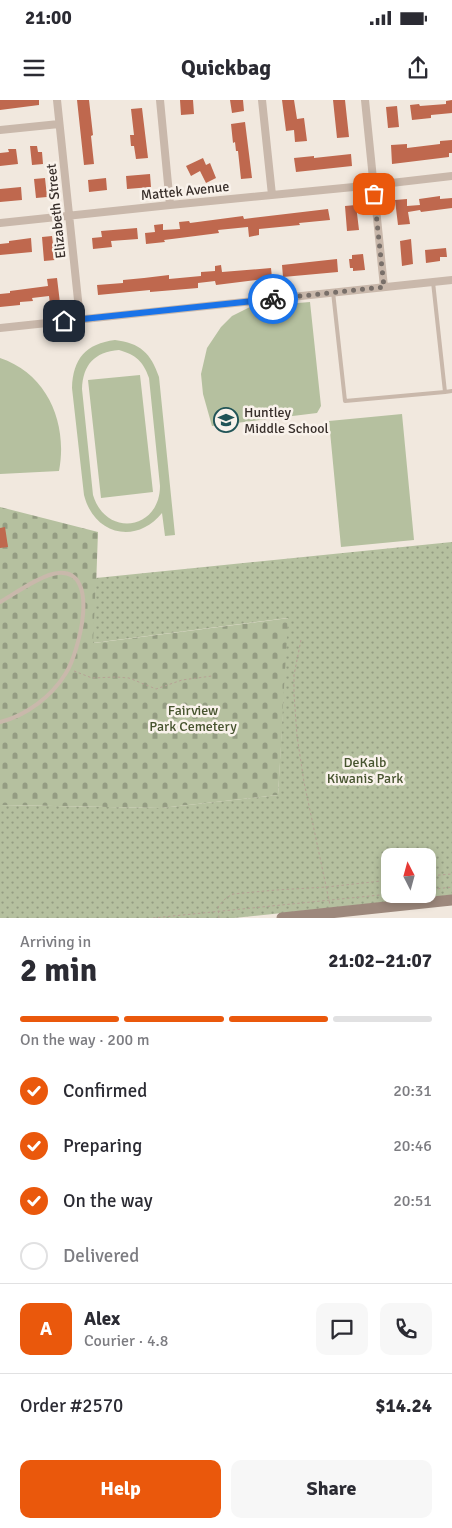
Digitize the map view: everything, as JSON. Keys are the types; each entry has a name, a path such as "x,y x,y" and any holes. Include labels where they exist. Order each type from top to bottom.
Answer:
{"street":[{"name":"Elizabeth Street","path":"57,100 80,319"},
{"path":"160,100 170,205"},
{"path":"262,100 272,195"},
{"path":"365,100 384,287"},
{"path":"0,130 59,124"},
{"name":"Mattek Avenue","path":"0,223 452,176"},
{"path":"0,328 452,280"},
{"path":"282,918 452,900"}],"lane":[{"path":"433,282 445,392"},
{"path":"333,292 345,401 452,392"},
{"path":"0,602 55,573 65,573 76,580 83,602 78,647 69,669 62,679 39,702 23,714 0,722"}],"path":[{"path":"301,640 294,675 298,736 304,782 332,913"},
{"path":"69,669 92,678 129,678 156,689 182,680 212,676"},
{"path":"436,875 452,874"},
{"path":"219,918 218,906 233,894 381,881"},
{"path":"436,889 452,887"},
{"path":"153,918 381,895"}],"green space":[{"path":"310,302 321,406 317,413 212,426 203,394 201,374 207,348 221,327 232,316 250,307"},
{"path":"124,341 138,347 148,356 159,377 175,535 165,536 162,513 152,523 129,532 117,531 106,527 89,509 84,495 72,388 73,377 78,361 83,354 96,345 105,342","holes":["119,350 141,363 149,378 160,486 158,501 151,512 142,520 131,523 120,523 109,518 100,509 93,495 82,389 85,373 92,361 110,351"]},
{"path":"0,358 17,366 31,376 42,388 51,403 57,419 60,436 59,471 0,474"},
{"path":"140,375 153,492 101,498 88,380"},
{"path":"402,414 414,540 341,547 329,421"},
{"name":"Fairview Park Cemetery","path":"0,507 98,532 94,643 289,618 278,795 161,808 0,805"},
{"name":"DeKalb Kiwanis Park","path":"452,542 452,895 436,897 436,848 381,848 381,902 234,918 0,918 0,805 161,808 278,795 288,618 93,643 96,578"}],"building":[{"path":"0,100 39,100 39,105 0,110"},
{"path":"77,100 89,100 94,164 84,165"},
{"path":"180,100 193,100 194,114 181,115"},
{"path":"230,100 243,100 244,111 232,113"},
{"path":"282,100 294,100 297,119 304,118 307,141 295,142 294,130 286,131"},
{"path":"333,100 345,100 349,137 337,138"},
{"path":"452,100 452,113 431,115 431,118 412,120 410,105 446,104 446,101"},
{"path":"397,106 399,127 388,128 386,107"},
{"path":"142,108 148,158 136,159 134,146 131,146 130,135 134,135 131,109"},
{"path":"245,122 252,178 241,179 238,151 236,151 235,142 233,143 231,124"},
{"path":"452,140 452,153 449,153 449,157 392,164 391,145 407,144 407,148 440,144 440,141"},
{"path":"30,146 37,146 38,152 42,152 43,164 32,165"},
{"path":"8,149 16,149 18,164 0,166 0,153 9,152"},
{"path":"351,154 352,166 296,172 294,158"},
{"path":"203,158 206,165 210,163 216,178 206,183 200,171 191,176 186,166"},
{"path":"150,174 151,187 127,189 126,176"},
{"path":"45,178 47,197 36,198 34,179"},
{"path":"106,178 107,190 89,192 88,180"},
{"path":"21,187 22,200 0,202 0,189"},
{"path":"440,196 440,199 452,198 452,208 408,212 410,224 398,225 395,200 407,199 407,206 420,205 419,199"},
{"path":"356,205 359,230 347,231 345,206"},
{"path":"328,209 330,220 259,229 259,235 249,237 248,227 218,230 219,233 146,244 145,233 155,232 154,225 163,224 163,230 180,229 179,222 189,221 190,223 243,216 244,219"},
{"path":"137,228 138,239 111,241 112,247 93,249 92,238 102,237 101,231"},
{"path":"52,236 55,260 44,261 42,237"},
{"path":"31,238 32,252 0,255 0,244"},
{"path":"411,239 413,264 402,266 400,241"},
{"path":"446,248 447,257 440,257 440,261 426,263 425,250"},
{"path":"363,254 365,270 353,271 353,268 350,268 349,259 352,259 352,255"},
{"path":"337,259 338,272 283,277 282,265"},
{"path":"221,265 222,272 271,268 272,278 216,285 215,281 198,283 198,288 98,295 97,285 123,283 123,280 169,275 169,279 201,276 201,272 215,271 215,266"},
{"path":"57,278 60,303 50,304 49,296 32,298 33,301 20,302 20,305 0,307 0,294 48,286 47,279"},
{"path":"5,527 8,547 0,548 0,528"}],"way so far":[{"path":"273,299 384,287 374,194"}],"place":[{"name":"Huntley Middle School","path":"226,420"}],"route":[{"path":"64,321 273,299"}]}
